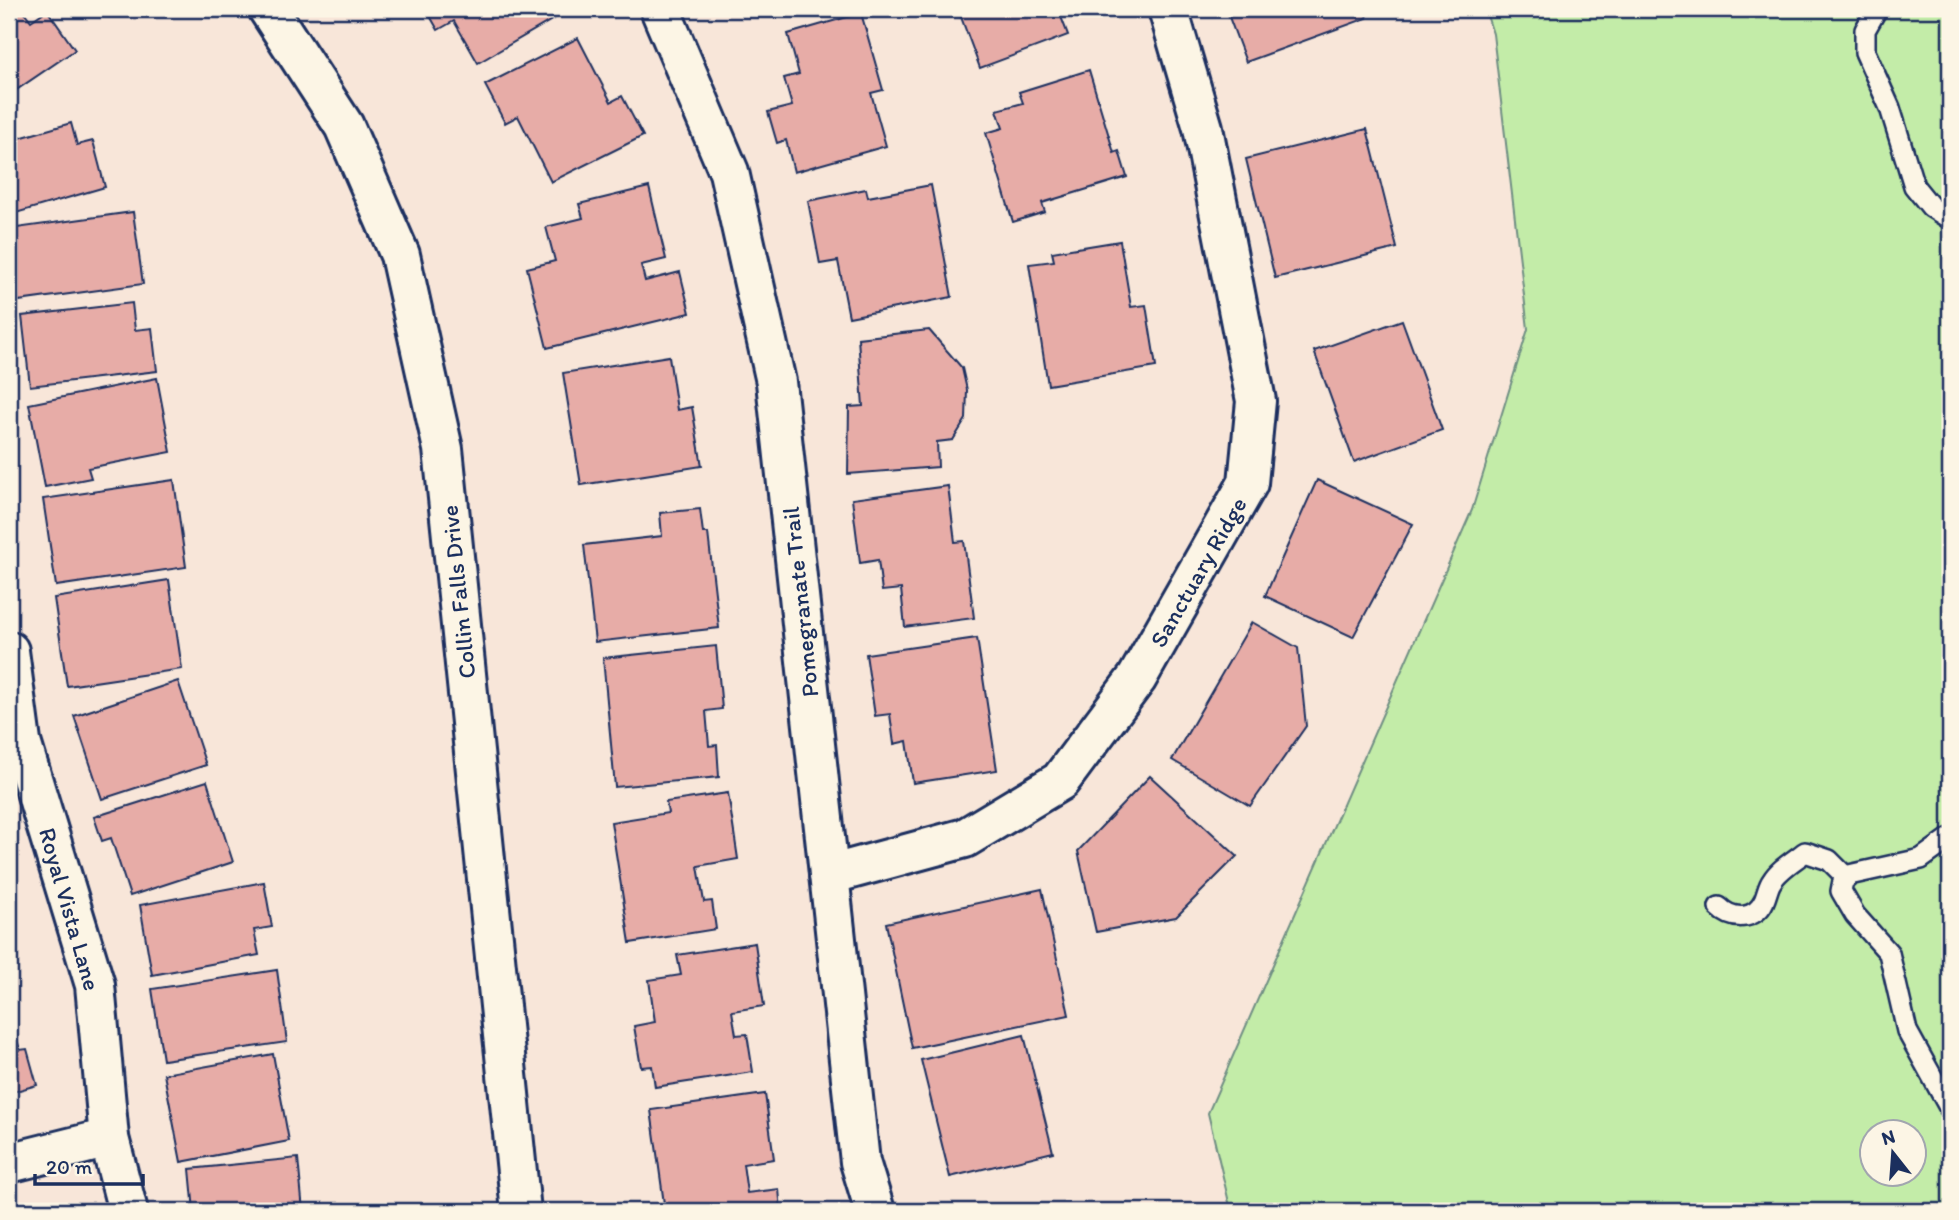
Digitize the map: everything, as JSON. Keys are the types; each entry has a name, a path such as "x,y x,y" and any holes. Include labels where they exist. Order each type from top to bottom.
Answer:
{"street":[{"name":"Collin Falls Drive","path":"268,9 344,126 400,255 443,449 521,1211"},
{"name":"Pomegranate Trail","path":"660,9 729,172 776,382 860,1162 875,1211"},
{"name":"Sanctuary Ridge","path":"829,875 965,838 1060,781 1137,678 1248,483 1256,401 1203,128 1168,9"},
{"name":"Royal Vista Lane","path":"9,651 21,742 95,985 109,1138 128,1211"},
{"path":"9,1163 109,1138"}],"lane":[{"path":"1877,9 1866,30 1865,52 1894,118 1914,187 1931,207 1950,219"},
{"path":"1950,838 1921,859 1884,866 1847,878 1841,891 1855,915 1889,953 1908,1031 1950,1109"},
{"path":"1719,906 1726,914 1738,918 1753,913 1763,904 1772,881 1805,852 1829,860 1847,878"}],"green space":[{"path":"1485,9 1950,9 1950,1211 1231,1211 1208,1113 1472,510 1528,329 1493,34"}],"building":[{"path":"22,9 31,21 47,10 75,50 9,95 9,10"},
{"path":"426,9 567,11 478,63 454,21 438,30"},
{"path":"958,9 1058,9 1068,35 980,68"},
{"path":"1226,9 1364,9 1367,18 1246,62"},
{"path":"861,13 883,90 871,93 886,146 794,172 786,140 777,143 768,112 792,106 784,78 799,74 788,34"},
{"path":"578,38 611,102 622,96 643,136 551,182 518,116 505,123 485,85"},
{"path":"1089,70 1114,153 1119,151 1127,177 1042,203 1045,212 1013,222 986,133 1003,128 997,110 1023,103 1019,92"},
{"path":"71,123 77,145 93,141 105,187 9,215 9,141"},
{"path":"1367,129 1397,248 1275,278 1246,159"},
{"path":"931,185 952,297 849,317 838,261 820,264 808,201 866,189 868,197"},
{"path":"649,187 666,259 641,265 645,281 680,272 690,313 547,348 527,268 555,261 546,227 583,218 579,204"},
{"path":"133,212 143,284 18,301 9,229"},
{"path":"1120,241 1131,307 1146,305 1156,367 1048,385 1029,264 1054,261 1052,252"},
{"path":"132,303 135,330 152,328 157,371 30,386 22,316"},
{"path":"1402,320 1442,430 1354,462 1314,351"},
{"path":"929,330 962,368 967,390 966,419 953,440 937,442 938,467 848,474 849,407 863,406 858,338"},
{"path":"669,356 677,410 692,407 702,466 581,485 563,373"},
{"path":"157,378 171,452 88,468 91,478 45,487 29,404"},
{"path":"174,480 186,567 56,586 43,499"},
{"path":"1317,480 1413,524 1353,637 1265,596"},
{"path":"948,486 955,542 964,541 974,618 905,627 901,589 882,591 878,560 860,563 852,499"},
{"path":"700,509 703,533 708,533 719,628 595,642 584,545 662,536 660,513"},
{"path":"169,580 182,669 67,686 54,598"},
{"path":"1252,622 1298,648 1306,726 1250,806 1172,760"},
{"path":"977,638 997,770 913,783 907,741 894,744 890,714 875,716 866,654"},
{"path":"716,646 722,709 706,711 709,746 717,745 719,777 615,787 603,658"},
{"path":"178,681 206,765 102,799 74,716"},
{"path":"1150,776 1237,856 1176,917 1096,932 1078,851"},
{"path":"207,781 233,862 130,896 111,838 102,841 94,817"},
{"path":"728,793 738,859 698,866 704,902 712,901 716,929 630,943 611,822 668,813 666,802"},
{"path":"264,882 272,927 254,930 259,955 152,975 140,905"},
{"path":"1042,889 1069,1015 912,1048 886,923"},
{"path":"755,943 764,1006 732,1011 736,1035 747,1034 753,1072 655,1087 652,1066 641,1067 634,1026 655,1022 649,980 681,975 677,955"},
{"path":"277,970 287,1042 163,1060 152,989"},
{"path":"9,1011 20,1050 27,1049 37,1085 9,1093"},
{"path":"1024,1035 1053,1152 950,1177 921,1060"},
{"path":"273,1054 289,1141 181,1162 164,1074"},
{"path":"765,1094 774,1159 743,1164 747,1193 779,1189 781,1211 665,1211 651,1110"},
{"path":"298,1158 303,1211 194,1211 190,1169"}]}
